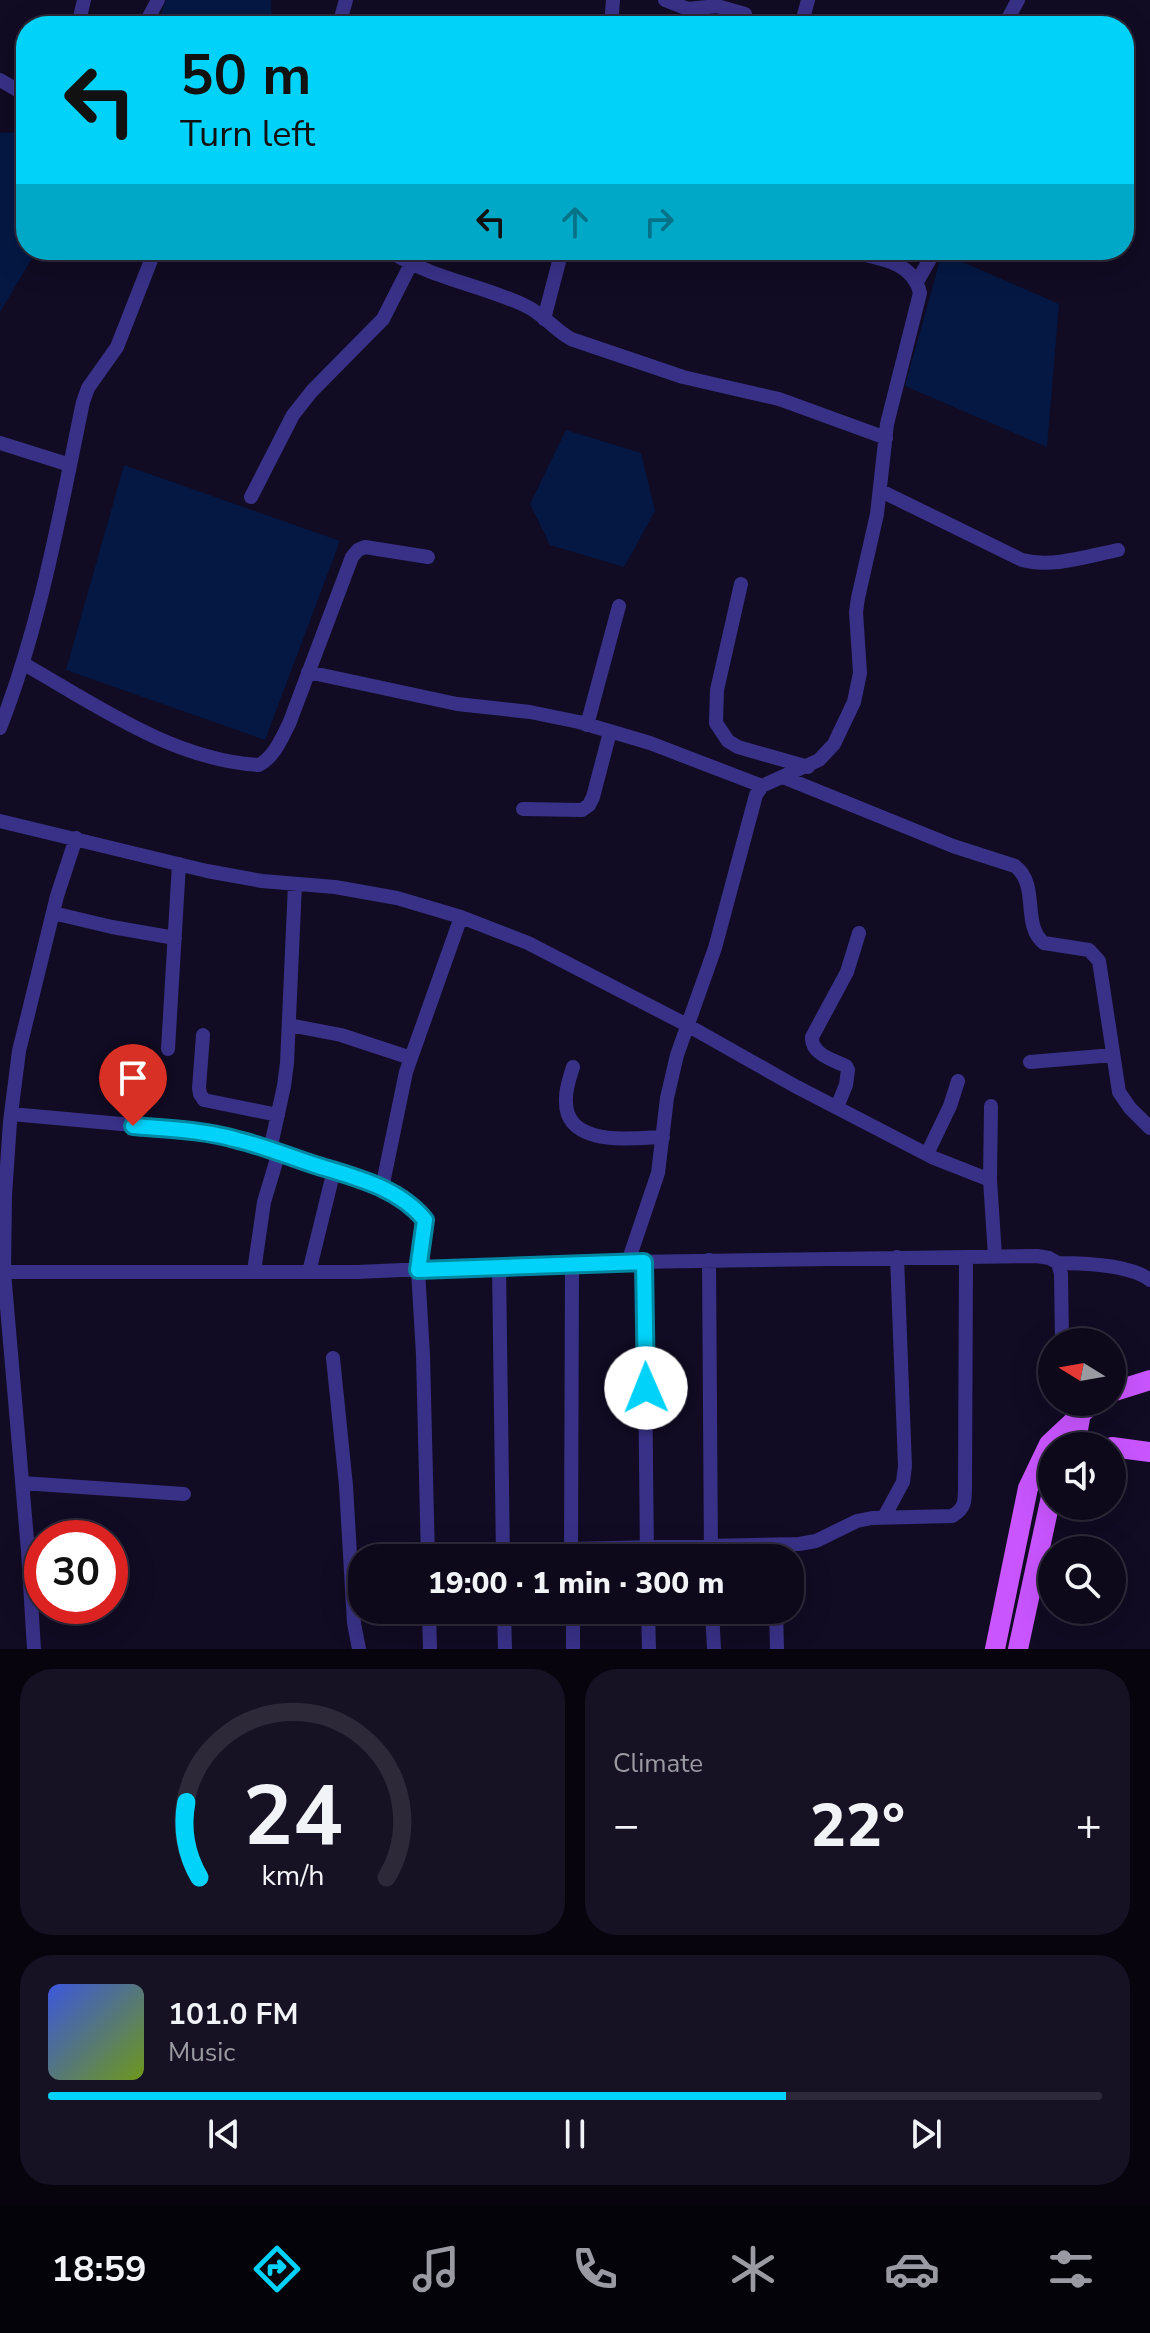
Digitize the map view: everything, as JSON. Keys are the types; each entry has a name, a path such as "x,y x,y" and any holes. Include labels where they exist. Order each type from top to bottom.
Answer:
{"main road":[{"path":"1126,1388 1150,1380"},
{"path":"995,1649 1028,1488 1049,1444 1078,1416"},
{"path":"1126,1448 1150,1452"},
{"path":"1018,1649 1046,1520"}],"street":[{"path":"665,0 688,9 717,6 745,14"},
{"path":"0,728 24,664 52,555 88,388 117,347 151,260"},
{"path":"404,260 528,307 560,333 604,351 683,377 779,399 886,438"},
{"path":"251,497 293,415 312,391 383,319 414,260"},
{"path":"544,319 559,260"},
{"path":"628,1262 658,1173 667,1098 677,1055 715,948 752,806 762,786 808,767 834,744 844,727 859,685 856,612 881,491 891,405 920,293 917,282 905,268 885,260"},
{"path":"917,282 929,260"},
{"path":"0,443 70,465"},
{"path":"881,491 1032,563 1118,550"},
{"path":"24,664 146,732 189,750 259,765 277,748 289,724 352,557 365,547 428,557"},
{"path":"741,584 717,690 716,723 728,741 738,747 808,767"},
{"path":"587,725 619,606"},
{"path":"308,672 447,703 530,712 587,725 650,743 762,786"},
{"path":"523,809 582,810 589,805 610,732"},
{"path":"783,777 1024,872 1040,940 1089,950 1099,961 1119,1092 1150,1128"},
{"path":"0,821 179,864 262,881 335,887 397,898 461,917 528,943 927,1154 990,1180"},
{"path":"34,1649 4,1272 4,1152 19,1051 53,913 76,838"},
{"path":"168,1049 179,864"},
{"path":"254,1271 287,1063 295,884"},
{"path":"53,913 175,938"},
{"path":"382,1188 406,1072 461,917"},
{"path":"837,1107 848,1070 811,1044 847,972 859,933"},
{"path":"289,1025 341,1035 411,1058"},
{"path":"203,1035 199,1088 204,1100 278,1115"},
{"path":"1030,1062 1113,1055"},
{"path":"573,1067 566,1090 566,1107 581,1130 607,1138 663,1137"},
{"path":"927,1154 950,1106 958,1081"},
{"path":"991,1106 990,1180 995,1256"},
{"path":"11,1114 189,1130 237,1139 382,1188 409,1204 425,1220 418,1270 428,1544"},
{"path":"309,1272 334,1170"},
{"path":"4,1272 309,1272 572,1263 1037,1256 1058,1263 1139,1273 1150,1280"},
{"path":"884,1517 903,1482 905,1466 897,1257"},
{"path":"804,1544 857,1521 884,1517 952,1516 964,1504 966,1257"},
{"path":"709,1260 711,1544"},
{"path":"644,1262 647,1544"},
{"path":"571,1544 572,1263"},
{"path":"1058,1263 1062,1328"},
{"path":"499,1266 503,1544"},
{"path":"333,1358 346,1486 354,1623 359,1649"},
{"path":"22,1483 184,1494"},
{"path":"429,1624 430,1649"},
{"path":"504,1624 505,1649"},
{"path":"573,1624 573,1649"},
{"path":"648,1624 649,1649"},
{"path":"713,1624 714,1649"},
{"path":"776,1624 777,1649"}],"water":[{"path":"166,0 271,0 272,16 160,16"},
{"path":"16,132 16,260 31,260 0,312 0,133"},
{"path":"940,260 958,260 1059,304 1047,447 905,386"},
{"path":"566,430 641,453 655,511 624,567 550,545 530,504"},
{"path":"124,465 340,541 265,740 66,670"}],"route":[{"path":"133,1126 189,1130 237,1139 361,1179 391,1192 425,1220 418,1270 644,1262 646,1388"}]}
